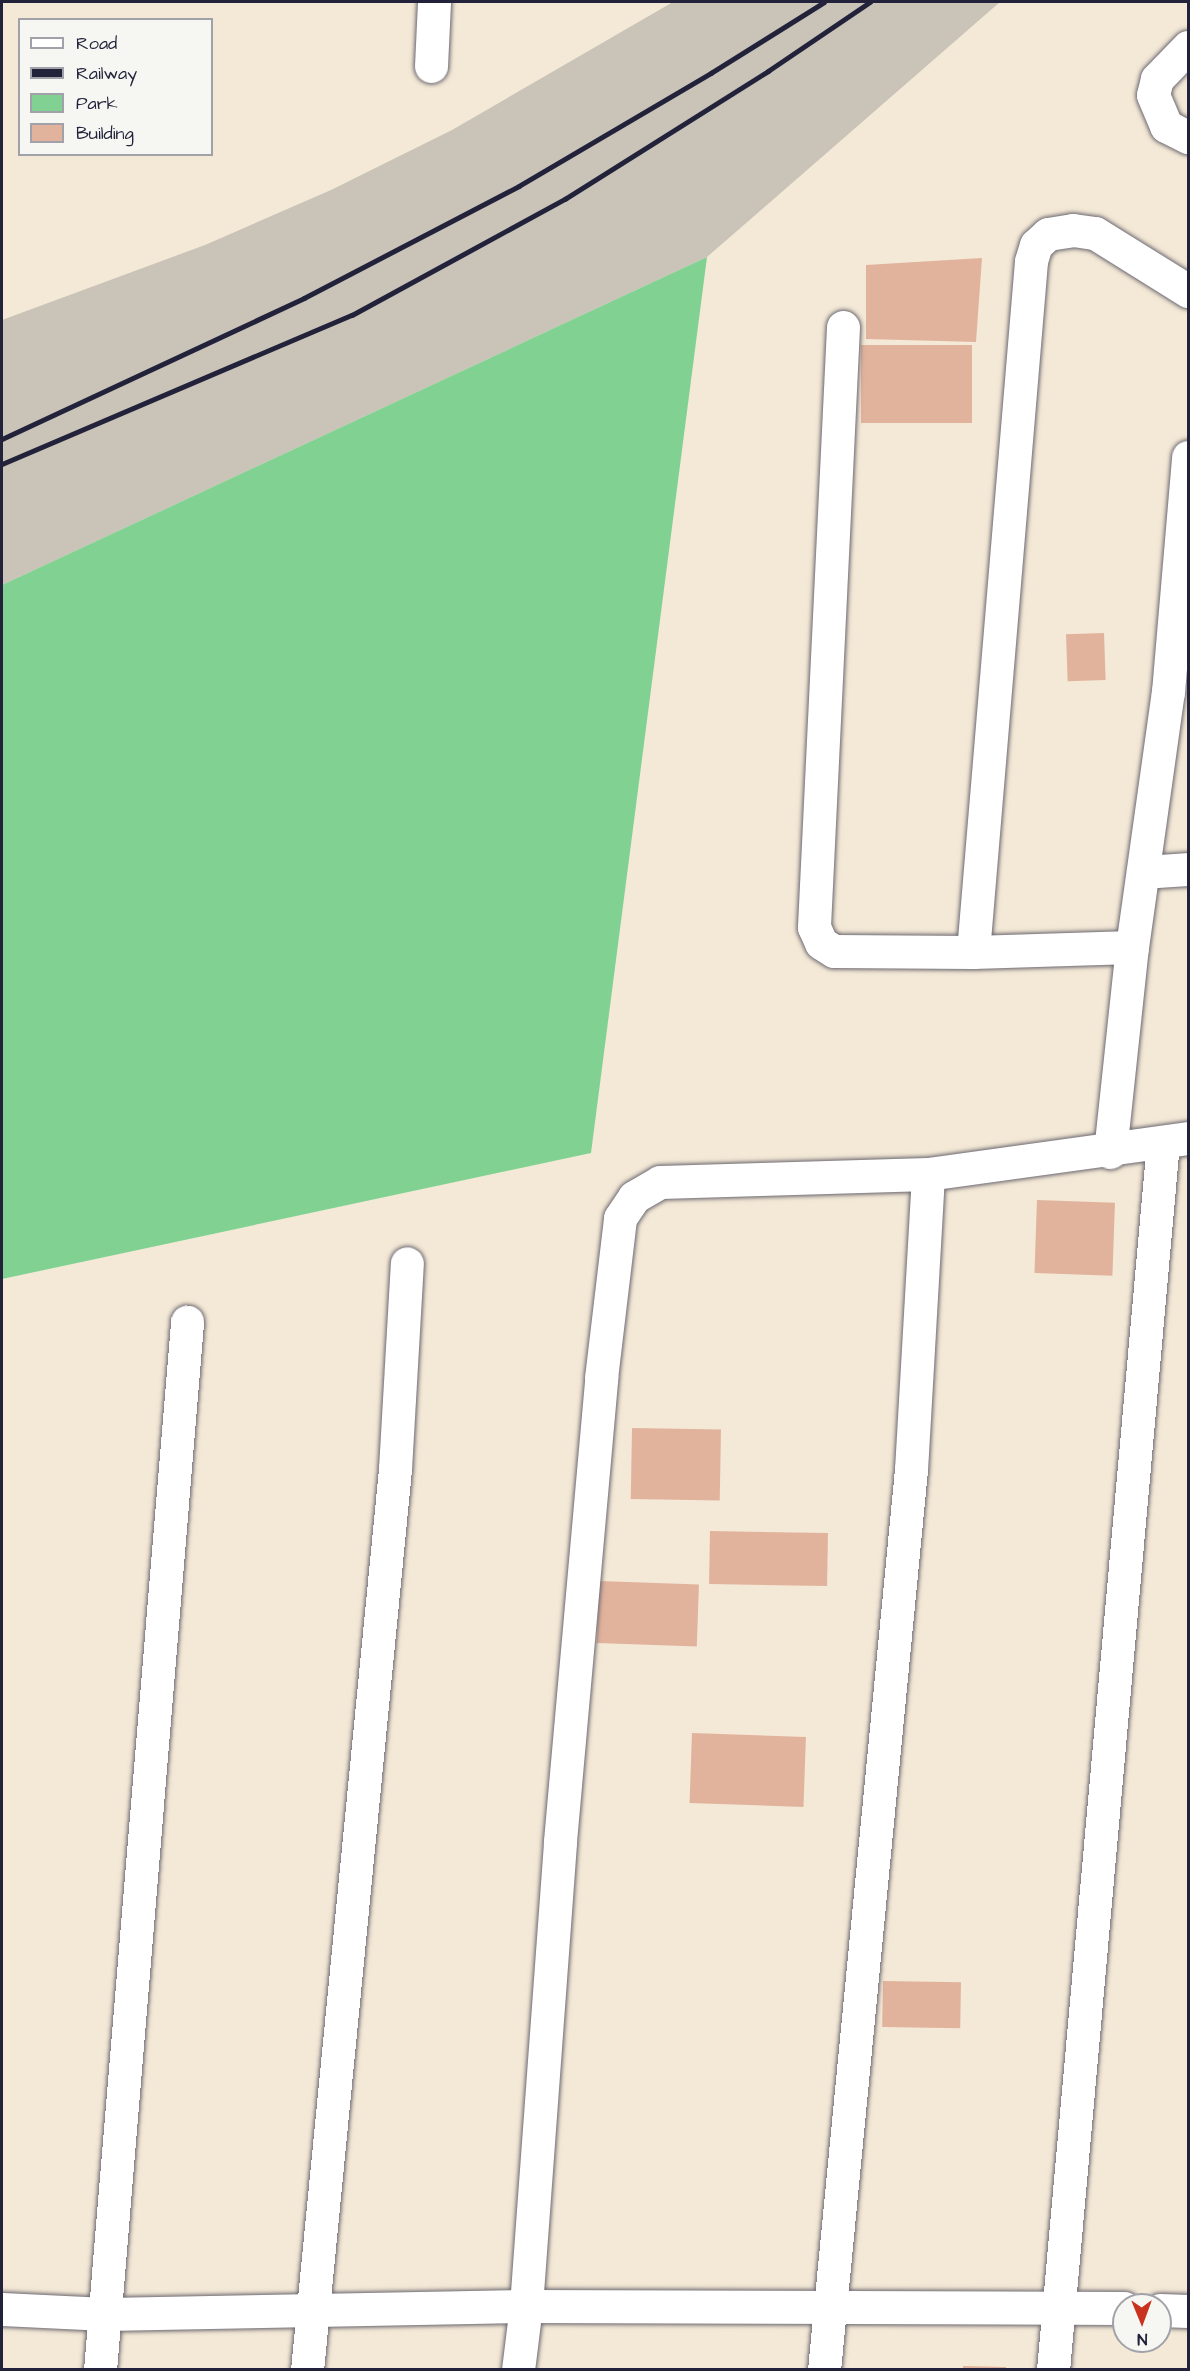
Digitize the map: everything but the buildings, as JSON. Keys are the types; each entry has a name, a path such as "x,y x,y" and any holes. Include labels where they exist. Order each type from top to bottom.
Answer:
{"street":[{"path":"431,66 434,2"},
{"path":"1188,47 1158,79 1153,95 1166,126 1188,137"},
{"path":"973,952 1030,273 1036,245 1048,234 1073,230 1095,233 1188,291"},
{"path":"843,327 814,927 820,943 834,951 973,952 1132,947"},
{"path":"1110,1152 1132,947 1143,872 1178,691 1188,457"},
{"path":"1143,872 1188,869"},
{"path":"518,2370 526,2306 560,1841 601,1378 620,1218 634,1197 660,1182 928,1174 1110,1152 1176,1140 1053,2370"},
{"path":"824,2370 911,1470 928,1174"},
{"path":"307,2370 395,1469 407,1263"},
{"path":"100,2370 170,1496 187,1322"},
{"path":"2,2309 106,2314 526,2306 831,2305 1112,2308"},
{"path":"1172,2310 1188,2311"}],"shaded area":[{"path":"673,2 1000,2 707,257 2,585 2,320 205,245 331,190 452,130"}],"green space":[{"path":"707,257 591,1153 2,1279 2,585"}],"railway":[{"path":"2,439 304,298 519,186 711,73 824,2"},
{"path":"2,464 352,315 565,199 768,71 870,2"}]}
